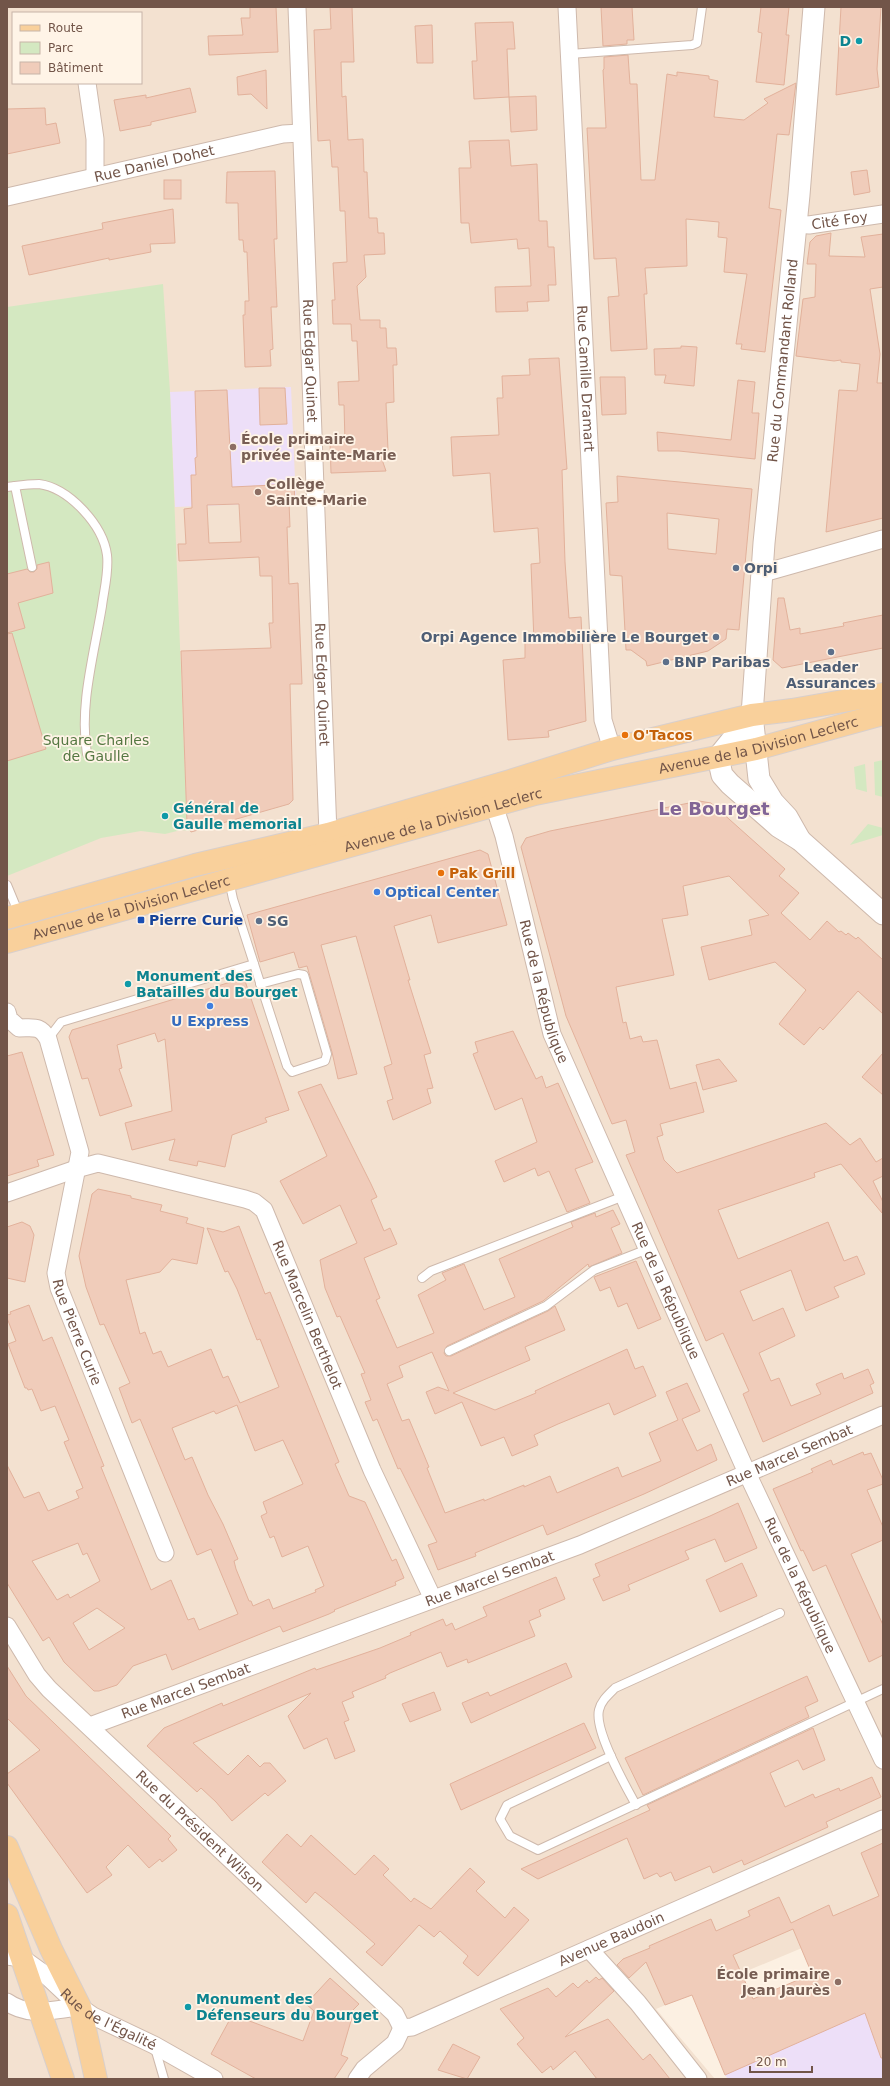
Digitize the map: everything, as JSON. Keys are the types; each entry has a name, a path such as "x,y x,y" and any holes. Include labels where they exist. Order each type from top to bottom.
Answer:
{"main road":[{"name":"Avenue de la Division Leclerc","path":"13,917 195,865 328,834 510,781 612,749 752,715 883,694"},
{"name":"Avenue de la Division Leclerc","path":"7,942 535,794 756,749 883,714"},
{"path":"7,1847 51,1949 80,2008 96,2079"},
{"path":"7,1915 14,1957 41,2012 63,2079"}],"street":[{"name":"Rue Edgar Quinet","path":"296,7 328,834"},
{"name":"Rue Camille Dramart","path":"567,7 603,720 612,749"},
{"name":"Rue du Commandant Rolland","path":"800,840 787,817 773,802 759,779 752,715 763,573 796,224 814,7"},
{"path":"88,84 95,139 95,177"},
{"name":"Rue Daniel Dohet","path":"7,197 283,134 301,133"},
{"name":"Cité Foy","path":"796,224 809,225 883,214"},
{"path":"763,573 883,539"},
{"path":"752,715 718,756 722,775 730,784 779,827 800,840 883,914"},
{"name":"Rue de la République","path":"494,806 504,836 552,1034 747,1473 883,1760"},
{"path":"7,1012 9,1019 19,1028 38,1028 43,1030 48,1039"},
{"name":"Rue Pierre Curie","path":"48,1039 80,1152 56,1273 59,1288 164,1553"},
{"name":"Rue Marcelin Berthelot","path":"7,1193 98,1163 245,1199 254,1202 264,1210 372,1470 433,1599"},
{"name":"Rue Marcel Sembat","path":"90,1726 580,1545 883,1415"},
{"name":"Rue du Président Wilson","path":"7,1626 37,1675 49,1689 395,2014 402,2028"},
{"name":"Avenue Baudoin","path":"402,2028 412,2027 883,1819"},
{"path":"589,1949 638,2003 698,2079"},
{"name":"Rue de l'Égalité","path":"14,1957 47,1976 80,2008 154,2045 214,2079"},
{"path":"11,2005 41,2012 80,2008"},
{"path":"357,2079 364,2069 395,2043 402,2028"}],"lane":[{"path":"570,54 692,45 697,43 702,7"},
{"path":"32,567 11,486 38,484 47,486 79,505 97,530 107,554 106,577 85,705 84,734 87,754"},
{"path":"229,879 233,899 260,984 287,1066 292,1072 325,1062 327,1054 304,975 298,974 260,984"},
{"path":"7,885 13,917"},
{"path":"48,1039 62,1022 254,964"},
{"path":"422,1278 431,1271 624,1196"},
{"path":"449,1351 546,1306 594,1270 648,1249"},
{"path":"636,1805 611,1756 601,1729 599,1711 604,1698 615,1688 780,1613"},
{"path":"611,1756 507,1805 500,1819 510,1836 538,1850 883,1689"},
{"path":"154,2045 164,2079"}],"shaded area":[{"path":"7,7 883,7 883,1914 656,2009 715,2079 7,2079"},
{"name":"École primaire privée Sainte-Marie","path":"291,387 296,502 175,507 170,392"},
{"name":"École primaire Jean Jaurès","path":"883,1944 883,2079 728,2079 725,2075"}],"green space":[{"name":"Square Charles de Gaulle","path":"163,284 170,392 187,824 191,831 181,830 165,834 141,831 101,838 7,876 7,307"},
{"path":"883,760 883,797 875,795 874,762"},
{"path":"865,764 867,792 856,789 854,767"},
{"path":"868,824 883,828 883,835 850,845"}],"building":[{"path":"250,7 276,7 278,52 209,55 208,36 243,35 241,18 250,18"},
{"path":"330,7 352,7 354,62 341,62 342,97 346,96 348,140 363,139 364,172 367,172 369,218 377,218 378,233 384,233 385,254 364,255 366,277 357,286 360,320 380,320 380,328 386,328 387,348 396,348 397,365 393,365 394,402 386,403 388,450 379,451 386,471 331,473 330,442 345,442 344,405 339,405 338,382 359,381 357,341 352,341 351,324 333,324 332,300 335,300 333,263 347,262 345,211 340,211 338,167 332,167 330,140 318,141 314,30 331,29"},
{"path":"601,7 632,7 634,40 627,40 627,44 603,46"},
{"path":"761,7 789,7 786,35 789,35 784,85 756,82 762,33 758,32"},
{"name":"D","path":"841,7 881,7 877,69 879,87 836,95"},
{"path":"513,22 515,49 507,49 509,97 474,99 472,61 477,61 475,23"},
{"path":"432,25 433,63 417,63 415,26"},
{"path":"628,55 630,84 637,84 641,180 655,180 667,74 677,76 677,72 709,76 709,79 718,81 714,117 744,120 768,103 764,99 796,83 789,135 777,134 769,208 781,210 765,352 741,349 742,344 736,344 747,274 724,272 727,238 718,237 719,222 686,219 687,266 645,268 647,294 644,294 647,349 611,351 608,297 619,296 616,258 594,259 587,128 606,128 603,70 604,57"},
{"path":"266,70 267,109 251,94 238,95 237,77"},
{"path":"190,88 196,112 151,122 151,125 120,131 114,100 146,95 146,98"},
{"path":"536,96 537,130 511,132 509,97"},
{"path":"45,108 46,125 56,123 60,143 7,154 7,109"},
{"path":"509,140 511,166 537,164 539,221 547,221 548,247 554,247 556,285 548,285 549,301 527,302 528,311 496,312 495,287 531,286 529,248 518,249 517,239 471,243 469,223 461,223 459,168 471,168 469,141"},
{"path":"867,170 870,192 854,195 851,172"},
{"path":"275,171 277,239 274,239 277,307 271,307 273,349 270,350 271,366 245,367 243,315 245,315 245,301 249,301 247,252 244,252 243,240 239,240 238,203 226,203 227,172"},
{"path":"164,180 181,180 181,199 164,199"},
{"path":"173,209 175,243 150,244 151,252 109,260 109,258 29,275 22,246 103,229 102,223"},
{"path":"831,233 829,256 865,257 861,237 883,234 883,287 870,289 880,354 877,383 883,383 883,518 826,532 839,390 857,391 860,364 841,362 841,360 834,361 796,356 803,299 815,297 816,264 807,264 810,242 816,236"},
{"path":"681,346 697,347 694,386 664,383 666,375 655,375 654,349 681,348"},
{"path":"559,358 567,469 562,470 565,562 569,618 581,617 586,721 548,731 549,737 508,740 503,660 525,658 525,642 534,642 531,564 540,563 538,528 494,532 490,473 453,476 451,437 499,435 497,398 503,398 502,376 530,375 529,359"},
{"path":"600,377 625,377 626,414 602,415"},
{"path":"738,380 755,382 752,413 759,413 755,459 679,451 658,451 657,432 731,440"},
{"path":"259,388 285,388 287,424 260,425"},
{"path":"227,390 232,487 294,484 295,502 289,502 290,527 287,527 289,584 298,583 302,684 290,684 293,800 289,804 191,832 187,824 181,651 271,648 269,623 273,623 272,576 260,576 259,557 179,561 178,544 186,544 184,509 192,508 191,475 196,475 195,458 197,457 195,391","holes":["239,504 241,542 209,543 207,505"]},
{"path":"617,476 752,489 739,630 727,629 726,639 708,651 647,666 646,661 631,650 626,650 622,576 610,575 606,503 618,502","holes":["667,513 719,519 716,554 668,549"]},
{"path":"49,562 53,593 18,603 25,628 7,633 7,574 27,569 30,572 34,572 37,569 37,565"},
{"path":"778,598 784,598 790,630 800,628 800,634 844,626 843,623 883,615 883,648 782,668 773,660"},
{"path":"12,633 46,749 7,761 7,634"},
{"path":"699,801 711,803 785,869 779,876 799,893 781,913 810,940 827,921 839,932 841,931 846,935 848,933 856,939 858,937 883,960 883,1014 858,991 823,1030 820,1027 804,1045 779,1024 806,990 775,962 709,980 701,947 752,935 749,920 769,915 729,876 683,886 688,915 662,919 674,975 616,987 623,1023 626,1022 630,1039 641,1036 643,1042 657,1040 670,1089 696,1082 704,1112 660,1124 663,1135 657,1137 664,1160 677,1173 826,1123 850,1145 860,1138 876,1162 883,1158 883,1176 873,1181 883,1202 882,1213 841,1164 814,1173 815,1177 718,1210 738,1259 828,1222 844,1261 857,1256 865,1274 834,1287 839,1297 806,1311 791,1270 740,1291 753,1321 783,1308 795,1336 759,1353 771,1381 779,1378 791,1406 821,1394 816,1384 842,1373 844,1379 868,1369 874,1383 870,1385 873,1393 763,1442 743,1394 749,1391 723,1333 706,1341 626,1155 635,1152 626,1120 612,1124 566,1016 521,847 526,838 550,831"},
{"path":"480,850 488,854 507,925 438,943 431,915 394,926 410,980 408,980 431,1053 424,1055 433,1088 427,1089 431,1103 393,1120 387,1101 393,1099 384,1067 392,1064 356,936 321,945 357,1074 338,1079 332,1052 307,966 299,968 294,952 260,962 247,915"},
{"path":"244,978 289,1110 265,1118 267,1122 232,1135 225,1167 198,1161 197,1166 169,1160 175,1139 132,1150 125,1123 172,1111 165,1039 158,1042 155,1033 117,1045 122,1068 119,1069 132,1106 100,1116 88,1078 82,1079 69,1037 72,1030"},
{"path":"513,1031 536,1079 542,1076 546,1088 558,1083 593,1162 575,1169 590,1203 567,1212 549,1171 538,1176 535,1168 504,1182 495,1161 537,1142 522,1098 495,1110 473,1054 478,1052 475,1042"},
{"path":"22,1052 54,1155 37,1160 39,1166 7,1176 7,1056"},
{"path":"883,1053 883,1095 862,1077"},
{"path":"719,1059 737,1081 703,1090 696,1065"},
{"path":"321,1084 377,1197 371,1200 384,1231 390,1228 397,1244 364,1258 380,1298 376,1300 397,1348 434,1333 418,1295 446,1280 442,1273 464,1264 484,1310 515,1297 499,1259 573,1227 571,1222 595,1213 596,1217 613,1210 620,1224 611,1228 622,1253 589,1267 588,1264 543,1301 447,1346 444,1353 446,1356 451,1356 548,1311 555,1306 565,1330 525,1347 530,1360 453,1393 495,1410 536,1393 535,1391 627,1349 635,1369 643,1366 656,1396 614,1415 609,1403 558,1424 534,1435 538,1445 512,1456 504,1437 481,1446 462,1402 435,1414 426,1392 438,1387 449,1391 432,1352 399,1366 403,1377 387,1384 402,1421 409,1419 429,1467 427,1468 445,1513 484,1499 484,1501 524,1485 524,1487 550,1476 557,1493 618,1467 622,1477 661,1461 649,1433 678,1420 666,1392 687,1383 700,1411 682,1419 697,1451 711,1444 717,1460 644,1494 547,1535 543,1525 475,1553 476,1556 438,1570 428,1545 437,1542 400,1468 398,1469 377,1419 373,1421 365,1402 371,1400 361,1374 365,1373 340,1316 337,1317 325,1288 320,1260 357,1243 340,1205 303,1224 280,1181 327,1156 298,1092"},
{"path":"98,1189 131,1196 131,1198 162,1205 160,1211 188,1218 186,1223 204,1228 197,1264 172,1259 160,1272 126,1280 140,1334 145,1332 153,1354 161,1351 168,1367 211,1349 223,1378 228,1376 240,1403 279,1387 260,1339 257,1340 237,1289 228,1271 225,1272 207,1228 223,1232 239,1226 265,1294 270,1292 339,1462 335,1464 349,1496 365,1502 392,1561 396,1559 404,1578 395,1582 396,1585 334,1610 335,1611 329,1614 283,1632 280,1626 172,1670 166,1654 133,1666 117,1685 99,1691 94,1691 64,1662 49,1637 43,1641 7,1583 7,1465 24,1498 39,1492 48,1511 79,1498 76,1491 83,1488 64,1442 69,1440 55,1406 41,1411 32,1389 28,1390 25,1388 8,1344 16,1341 7,1318 7,1315 11,1314 10,1312 29,1305 43,1341 52,1337 104,1466 101,1467 151,1590 171,1580 188,1620 194,1618 199,1630 238,1614 211,1549 197,1555 140,1419 132,1423 119,1388 130,1383 104,1324 100,1325 86,1287 79,1256 92,1194","holes":["237,1405 255,1451 283,1440 303,1484 263,1502 267,1513 261,1516 270,1538 274,1536 282,1557 308,1546 324,1586 315,1590 316,1592 273,1609 269,1599 253,1606 251,1601 249,1601 236,1569 234,1561 238,1559 223,1524 208,1495 192,1457 185,1460 172,1428 214,1411 216,1414","78,1543 83,1555 87,1553 100,1581 70,1598 68,1594 57,1600 32,1561","97,1608 125,1628 89,1650 73,1623"]},
{"path":"22,1222 30,1226 34,1235 25,1282 7,1278 7,1227"},
{"path":"636,1261 661,1319 638,1329 627,1303 618,1307 610,1287 600,1291 594,1277"},
{"path":"863,1452 864,1455 871,1453 883,1480 883,1484 867,1490 883,1527 883,1540 851,1554 883,1625 883,1655 869,1662 826,1565 813,1571 803,1550 801,1551 773,1489 813,1472 811,1469 831,1460 833,1465"},
{"path":"738,1503 757,1548 725,1562 715,1539 685,1551 689,1559 628,1585 630,1590 603,1601 593,1579 600,1576 595,1564"},
{"path":"742,1563 757,1596 720,1612 706,1580"},
{"path":"556,1577 565,1599 539,1610 541,1616 529,1621 535,1636 468,1663 467,1659 447,1667 441,1652 390,1673 385,1676 386,1678 352,1692 354,1697 342,1702 349,1720 344,1722 355,1751 335,1759 327,1738 304,1749 288,1716 311,1693 193,1743 228,1775 248,1755 260,1767 264,1763 270,1763 286,1781 268,1796 265,1793 232,1821 216,1802 201,1788 197,1792 147,1746 164,1728 222,1703 223,1706 315,1668 316,1670 380,1648 443,1619 446,1626 452,1623 455,1630 487,1616 483,1607"},
{"path":"566,1663 572,1677 471,1723 462,1703 488,1692 490,1696"},
{"path":"7,1666 26,1696 171,1836 168,1839 177,1850 162,1862 160,1859 149,1868 128,1845 106,1867 112,1875 87,1893 7,1783 7,1774 40,1750 7,1718"},
{"path":"807,1676 818,1701 805,1707 809,1717 643,1795 625,1758"},
{"path":"434,1692 441,1710 410,1722 402,1704"},
{"path":"584,1723 596,1748 461,1810 450,1784"},
{"path":"813,1728 825,1760 803,1770 798,1760 770,1773 785,1807 813,1794 815,1798 839,1788 840,1791 872,1777 881,1797 826,1822 828,1827 744,1865 742,1860 713,1873 710,1866 675,1881 671,1872 660,1877 657,1873 644,1879 627,1838 538,1879 521,1869 650,1810 647,1805"},
{"path":"287,1834 301,1847 311,1835 355,1875 374,1855 389,1869 383,1875 411,1902 414,1898 431,1909 470,1868 485,1882 476,1891 505,1918 514,1907 529,1920 478,1976 463,1963 468,1956 440,1931 434,1937 419,1925 382,1966 366,1952 375,1944 331,1905 315,1892 306,1903 262,1862"},
{"path":"883,1843 883,2058 881,2058 865,2013 725,2075 692,1995 665,2005 646,1962 629,1978 617,1965 623,1959 650,1948 649,1946 711,1919 716,1931 750,1916 748,1911 779,1897 791,1923 829,1905 833,1916 879,1896 861,1853","holes":["793,1929 812,1974 753,1999 733,1955"]},
{"path":"596,1977 599,1980 602,1978 614,1991 565,2037 608,2019 643,2060 650,2054 670,2079 597,2079 575,2051 553,2070 551,2066 542,2073 517,2044 524,2038 500,2009 548,1988 556,1997 573,1983 578,1988 587,1980 589,1983"},
{"path":"330,1978 359,2004 351,2012 353,2014 341,2055 348,2058 334,2079 256,2079 211,2054 229,2021 236,2016 303,2041 314,2011 306,2004"},
{"path":"453,2044 480,2057 467,2079 438,2070"}],"place":[{"name":"D","path":"859,41"},
{"name":"École primaire privée Sainte-Marie","path":"233,447"},
{"name":"Collège Sainte-Marie","path":"258,492"},
{"name":"Orpi","path":"736,568"},
{"name":"Orpi Agence Immobilière Le Bourget","path":"716,637"},
{"name":"Leader Assurances","path":"831,652"},
{"name":"BNP Paribas","path":"666,662"},
{"name":"O'Tacos","path":"625,735"},
{"name":"Général de Gaulle memorial","path":"165,816"},
{"name":"Pak Grill","path":"441,873"},
{"name":"Optical Center","path":"377,892"},
{"name":"Pierre Curie","path":"141,920"},
{"name":"SG","path":"259,921"},
{"name":"Monument des Batailles du Bourget","path":"128,984"},
{"name":"U Express","path":"210,1006"},
{"name":"École primaire Jean Jaurès","path":"838,1982"},
{"name":"Monument des Défenseurs du Bourget","path":"188,2007"}],"district":[{"name":"Le Bourget","path":"714,809"}]}
